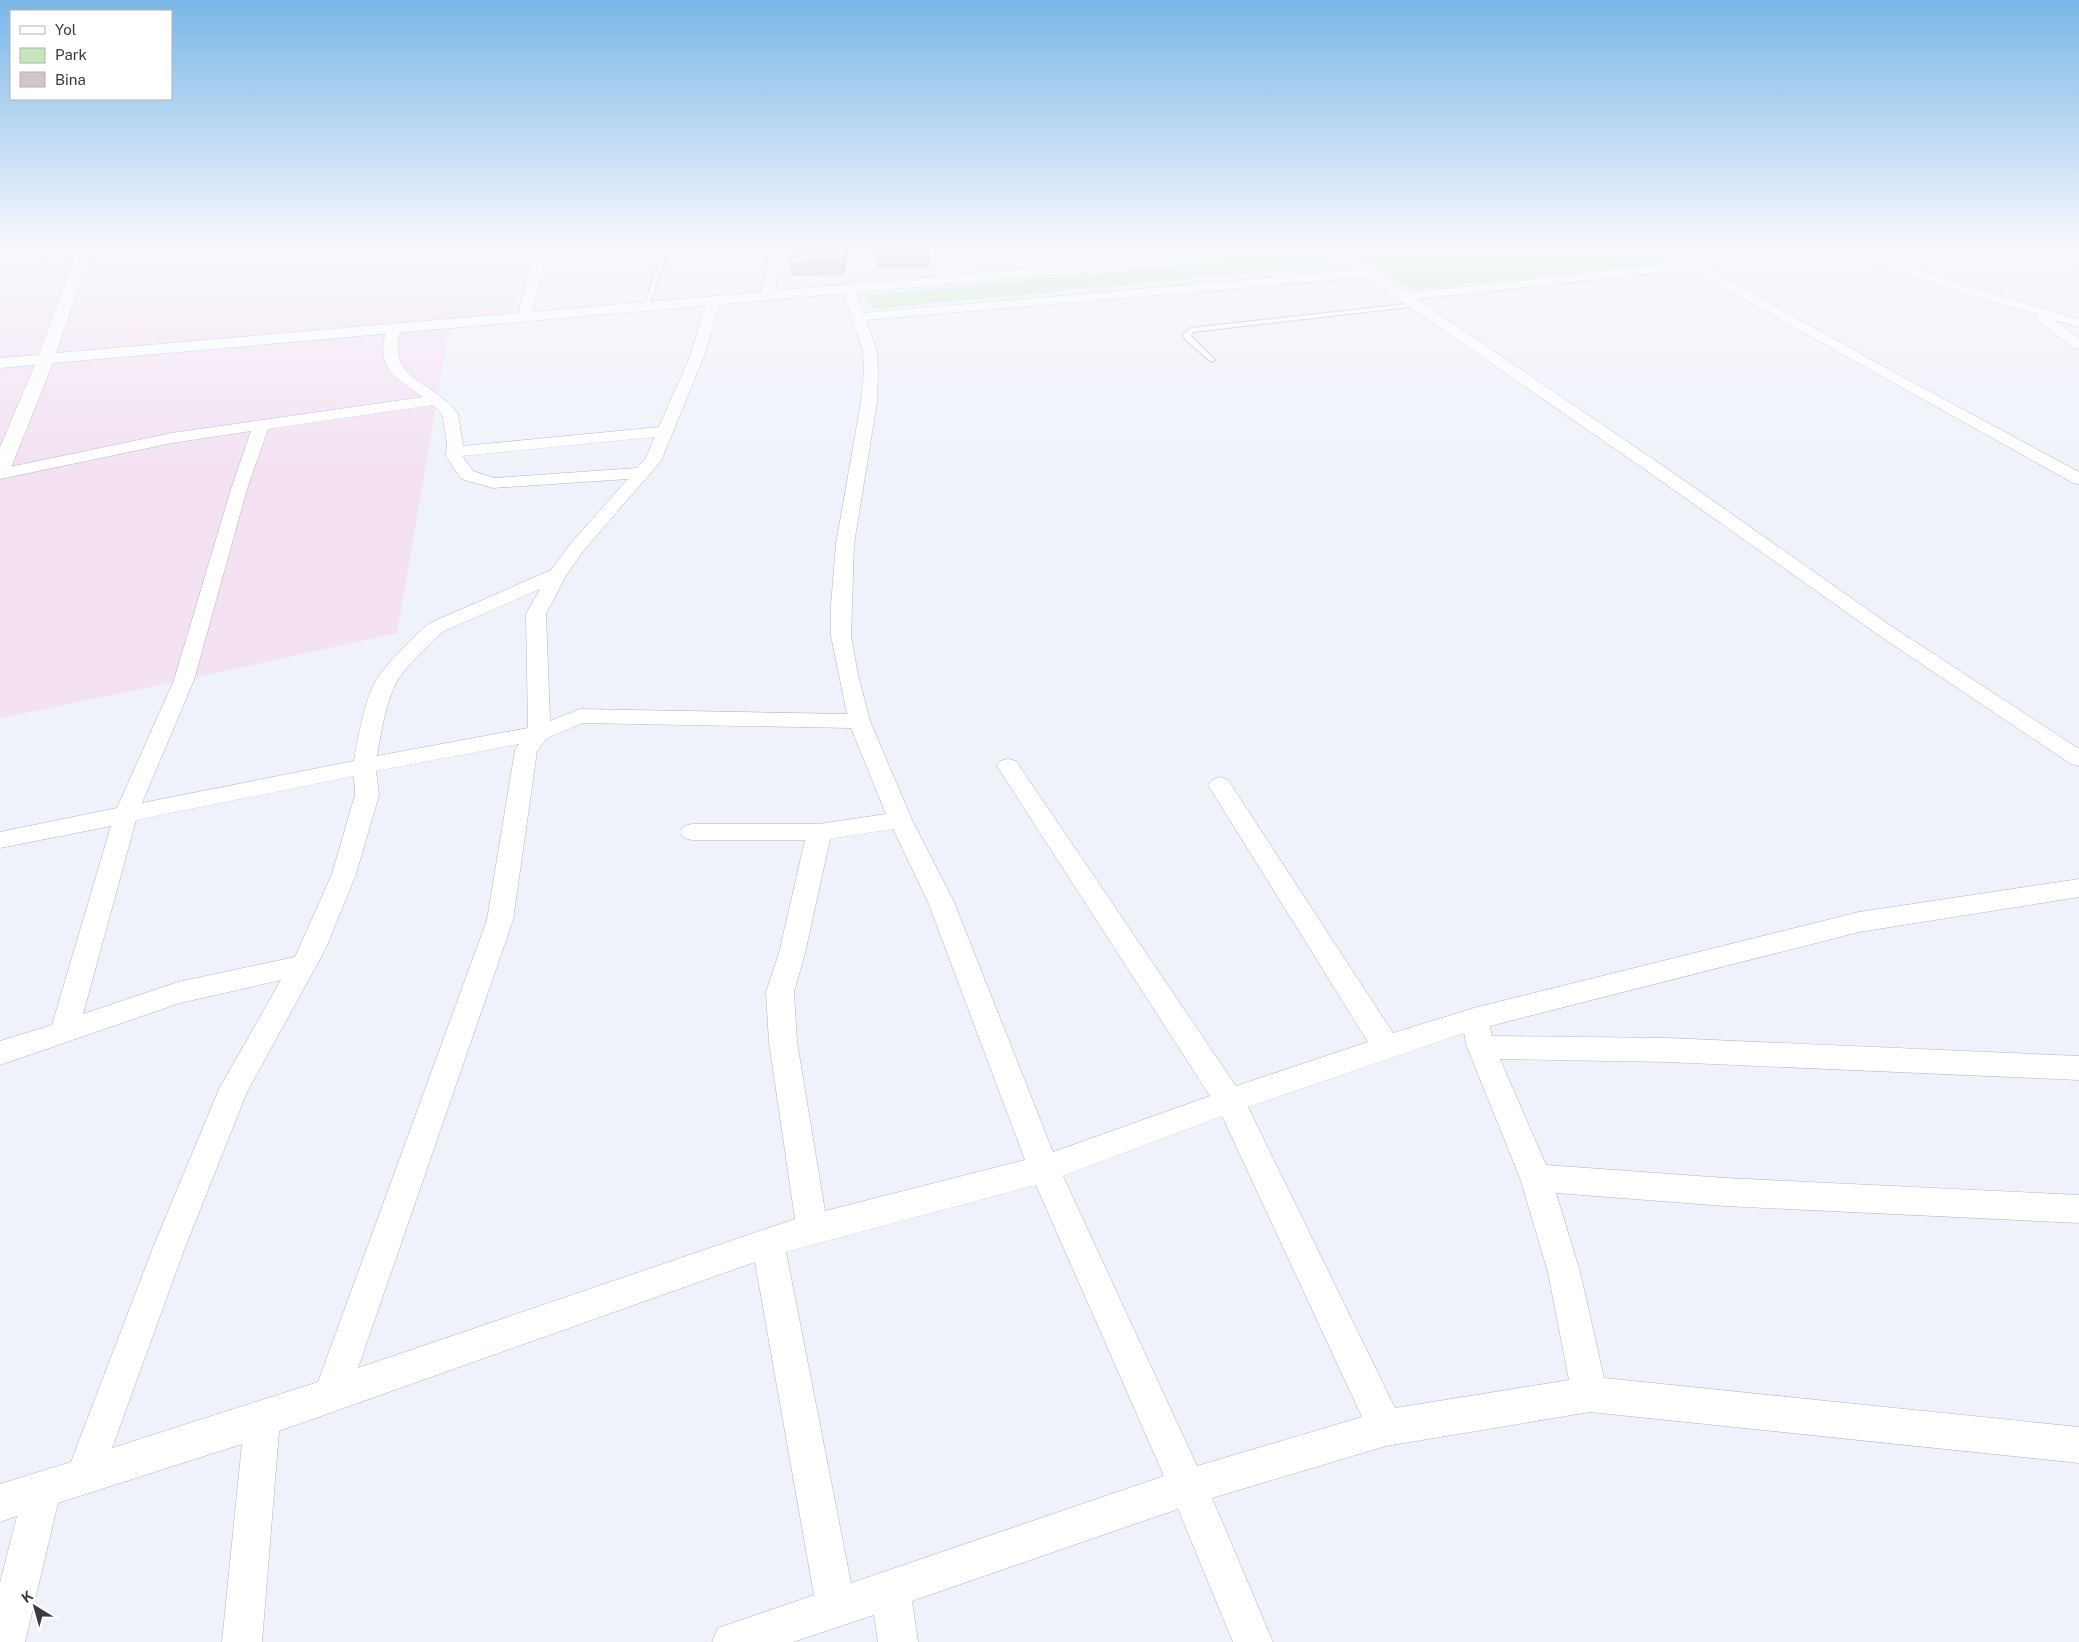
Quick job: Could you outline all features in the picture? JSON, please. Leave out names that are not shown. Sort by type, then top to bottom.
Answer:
[{"type":"street","points":[[0,470],[46,360],[59,322]]},
{"type":"street","points":[[0,363],[481,322]]},
{"type":"street","points":[[332,1393],[500,920],[526,750],[539,733],[536,614],[558,574],[578,546],[653,461],[697,356],[707,322]]},
{"type":"street","points":[[860,322],[870,351],[869,402],[845,544],[841,605],[841,636],[859,721],[900,820],[942,902],[1044,1170],[1188,1487],[1253,1642]]},
{"type":"street","points":[[1439,322],[1666,476],[1884,630],[2079,759]]},
{"type":"street","points":[[1795,322],[2079,479]]},
{"type":"street","points":[[2048,322],[2079,345]]},
{"type":"street","points":[[394,329],[389,348],[393,366],[397,372],[437,400],[450,414],[454,456],[467,475],[493,482],[515,483],[643,473]]},
{"type":"street","points":[[0,474],[136,445],[437,400]]},
{"type":"street","points":[[64,1032],[126,814],[184,680],[239,489],[261,425]]},
{"type":"street","points":[[455,452],[665,431]]},
{"type":"street","points":[[84,1476],[168,1250],[234,1089],[313,948],[344,874],[367,795],[364,766],[370,731],[385,683],[430,632],[558,574]]},
{"type":"street","points":[[0,840],[364,766],[539,733],[580,716],[859,721]]},
{"type":"street","points":[[1008,766],[1230,1101],[1386,1428]]},
{"type":"street","points":[[1220,785],[1250,836],[1387,1047]]},
{"type":"street","points":[[692,832],[819,832],[900,820]]},
{"type":"street","points":[[812,1228],[783,1042],[780,992],[792,953],[819,832]]},
{"type":"street","points":[[0,1503],[262,1419],[768,1242],[812,1228],[1044,1170],[1230,1101],[1387,1047],[1477,1033],[1859,922],[2079,888]]},
{"type":"street","points":[[0,1053],[178,993],[303,965]]},
{"type":"street","points":[[1477,1033],[1667,1050],[2079,1068]]},
{"type":"street","points":[[1477,1033],[1536,1178],[1564,1272],[1590,1394]]},
{"type":"street","points":[[1536,1178],[1725,1192],[2079,1209]]},
{"type":"street","points":[[768,1242],[836,1608]]},
{"type":"street","points":[[732,1642],[1188,1487],[1386,1428],[1590,1394],[2079,1445]]},
{"type":"street","points":[[242,1642],[262,1419]]},
{"type":"street","points":[[5,1642],[43,1489]]},
{"type":"street","points":[[891,1589],[898,1642]]},
{"type":"lane","points":[[1211,360],[1188,337],[1187,334],[1190,330],[1253,322]]},
{"type":"shaded area","points":[[0,322],[473,322],[449,330],[397,633],[0,718]]}]
